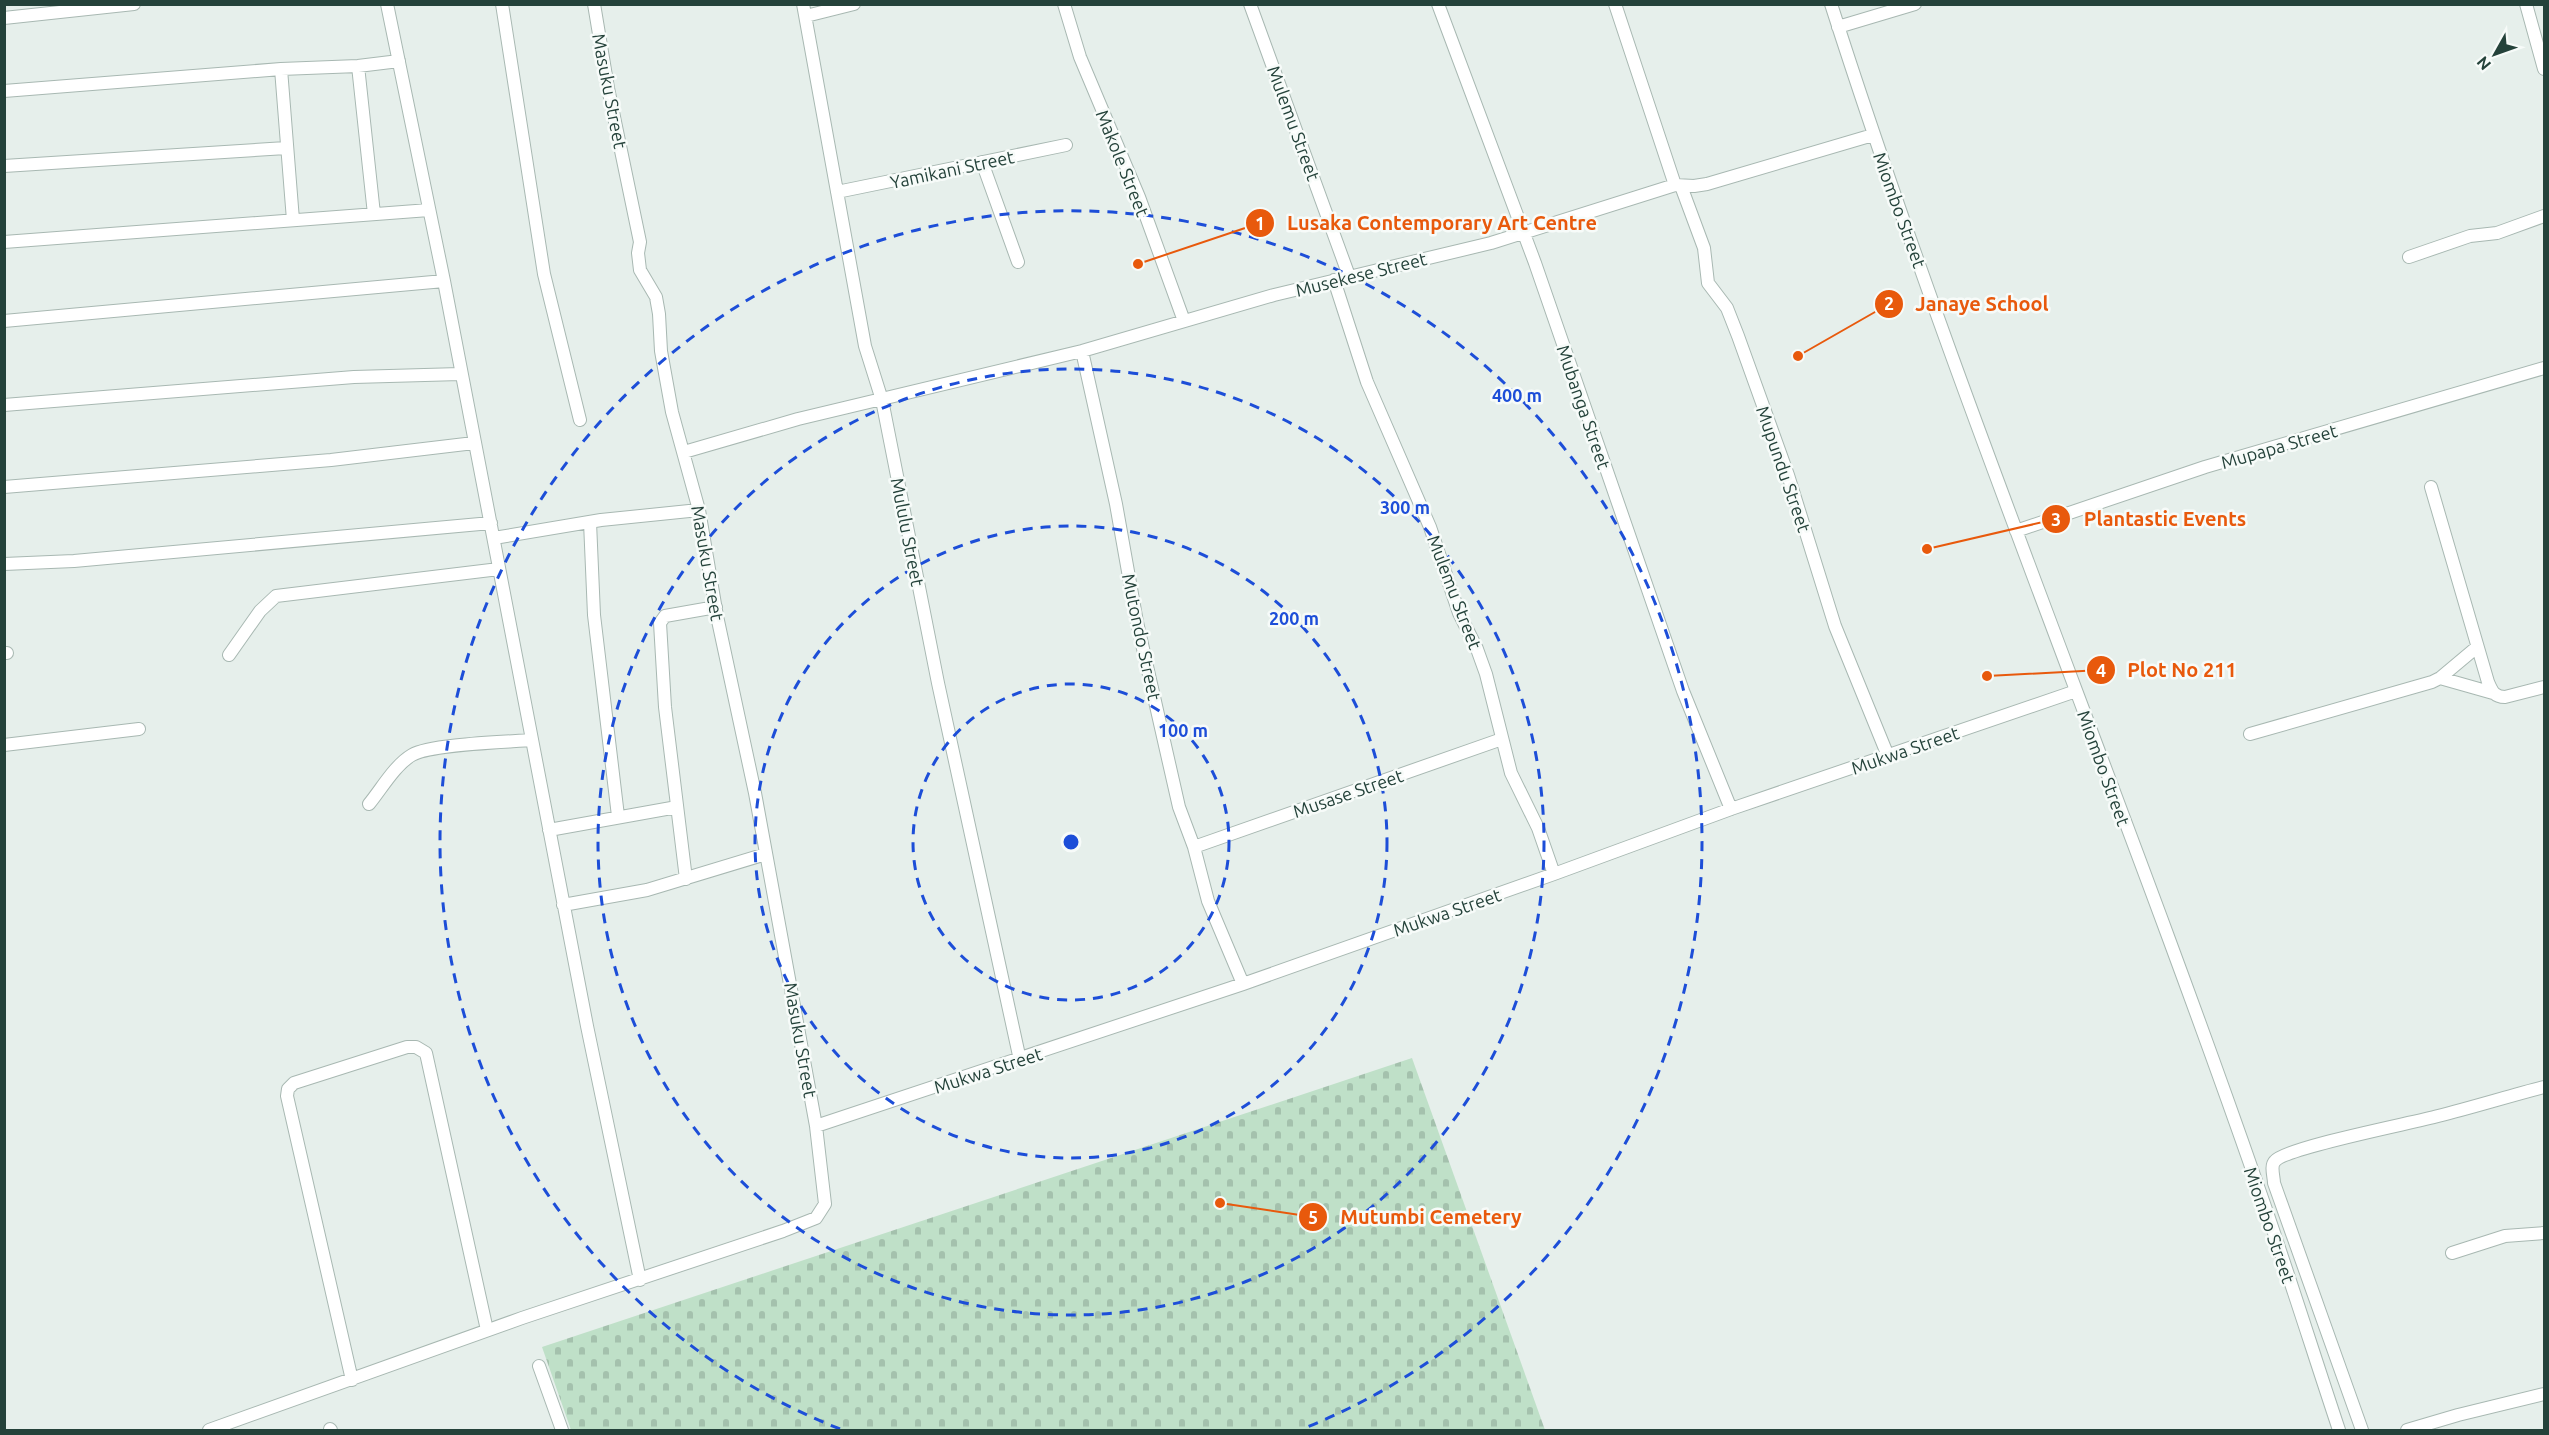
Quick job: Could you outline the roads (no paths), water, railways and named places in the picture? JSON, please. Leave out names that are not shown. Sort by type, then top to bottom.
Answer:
[{"type":"street","points":[[4,18],[134,4]]},
{"type":"street","points":[[387,4],[444,281],[563,905],[640,1280]]},
{"type":"street","points":[[502,4],[544,274],[580,420]]},
{"type":"street","name":"Masuku Street","points":[[209,1431],[487,1330],[640,1280],[816,1218],[825,1204],[816,1126],[766,854],[716,607],[699,510],[668,392],[661,351],[656,297],[640,270],[638,253],[640,242],[608,88],[594,4]]},
{"type":"street","points":[[805,10],[854,4]]},
{"type":"street","name":"Makole Street","points":[[1064,4],[1080,57],[1138,197],[1184,321]]},
{"type":"street","name":"Mulemu Street","points":[[1250,4],[1349,276]]},
{"type":"street","name":"Mubanga Street","points":[[1438,4],[1524,232],[1683,691],[1731,808]]},
{"type":"street","name":"Mupundu Street","points":[[1615,4],[1678,185],[1704,248],[1708,283],[1727,308],[1738,336],[1788,475],[1835,626],[1888,756]]},
{"type":"street","name":"Miombo Street","points":[[1831,4],[1873,135],[2016,531],[2255,1178],[2339,1431]]},
{"type":"street","points":[[1838,27],[1915,4]]},
{"type":"street","points":[[2526,4],[2544,69]]},
{"type":"street","name":"Mululu Street","points":[[805,10],[865,346],[882,400],[938,683],[1020,1059]]},
{"type":"street","points":[[4,91],[282,69],[358,66],[399,61]]},
{"type":"street","points":[[358,66],[374,214]]},
{"type":"street","points":[[282,69],[293,220]]},
{"type":"street","name":"Musekese Street","points":[[684,452],[798,419],[1082,351],[1349,276],[1491,243],[1678,185],[1707,184],[1873,135]]},
{"type":"street","name":"Yamikani Street","points":[[837,192],[1066,145]]},
{"type":"street","points":[[4,166],[286,148]]},
{"type":"street","points":[[982,162],[1018,262]]},
{"type":"street","points":[[4,242],[429,210]]},
{"type":"street","points":[[2409,257],[2470,236],[2498,232],[2544,216]]},
{"type":"street","name":"Mulemu Street","points":[[1334,280],[1367,382],[1430,527],[1459,613],[1483,665],[1511,773],[1530,809],[1554,874]]},
{"type":"street","points":[[4,321],[444,281]]},
{"type":"street","name":"Mutondo Street","points":[[1082,351],[1116,504],[1142,644],[1179,807],[1194,847],[1208,901],[1243,984]]},
{"type":"street","name":"Mupapa Street","points":[[2016,531],[2205,467],[2544,368]]},
{"type":"street","points":[[4,405],[354,377],[460,374]]},
{"type":"street","points":[[4,487],[331,460],[474,443]]},
{"type":"street","points":[[2431,488],[2477,647],[2493,693]]},
{"type":"street","points":[[494,538],[590,522],[699,510]]},
{"type":"street","points":[[590,522],[594,615],[618,816]]},
{"type":"street","points":[[4,564],[154,554],[490,523]]},
{"type":"street","points":[[229,655],[260,611],[276,596],[499,569]]},
{"type":"street","points":[[686,879],[665,707],[660,623],[665,616],[716,607]]},
{"type":"street","points":[[2250,734],[2403,692],[2440,678],[2477,647]]},
{"type":"street","points":[[2440,678],[2493,693],[2498,697],[2544,687]]},
{"type":"street","name":"Mukwa Street","points":[[816,1126],[1243,984],[1554,874],[1731,808],[2076,691]]},
{"type":"street","points":[[4,745],[139,729]]},
{"type":"street","name":"Musase Street","points":[[1194,847],[1502,739]]},
{"type":"street","points":[[369,804],[404,761],[413,754],[440,748],[532,740]]},
{"type":"street","points":[[549,830],[676,807]]},
{"type":"street","points":[[563,905],[647,890],[766,854]]},
{"type":"street","points":[[352,1380],[287,1096],[288,1089],[294,1083],[407,1047],[416,1047],[426,1053],[487,1330]]},
{"type":"street","points":[[2362,1431],[2274,1183],[2274,1161],[2283,1155],[2330,1142],[2437,1117],[2544,1087]]},
{"type":"street","points":[[2452,1253],[2505,1236],[2544,1233]]},
{"type":"street","points":[[539,1366],[562,1431]]},
{"type":"street","points":[[2407,1431],[2458,1415],[2544,1394]]},
{"type":"place","name":"Lusaka Contemporary Art Centre","points":[[1138,264]]},
{"type":"place","name":"Janaye School","points":[[1798,356]]},
{"type":"place","name":"Plantastic Events","points":[[1927,549]]},
{"type":"place","name":"Plot No 211","points":[[1987,676]]},
{"type":"place","name":"Mutumbi Cemetery","points":[[1220,1203]]}]
